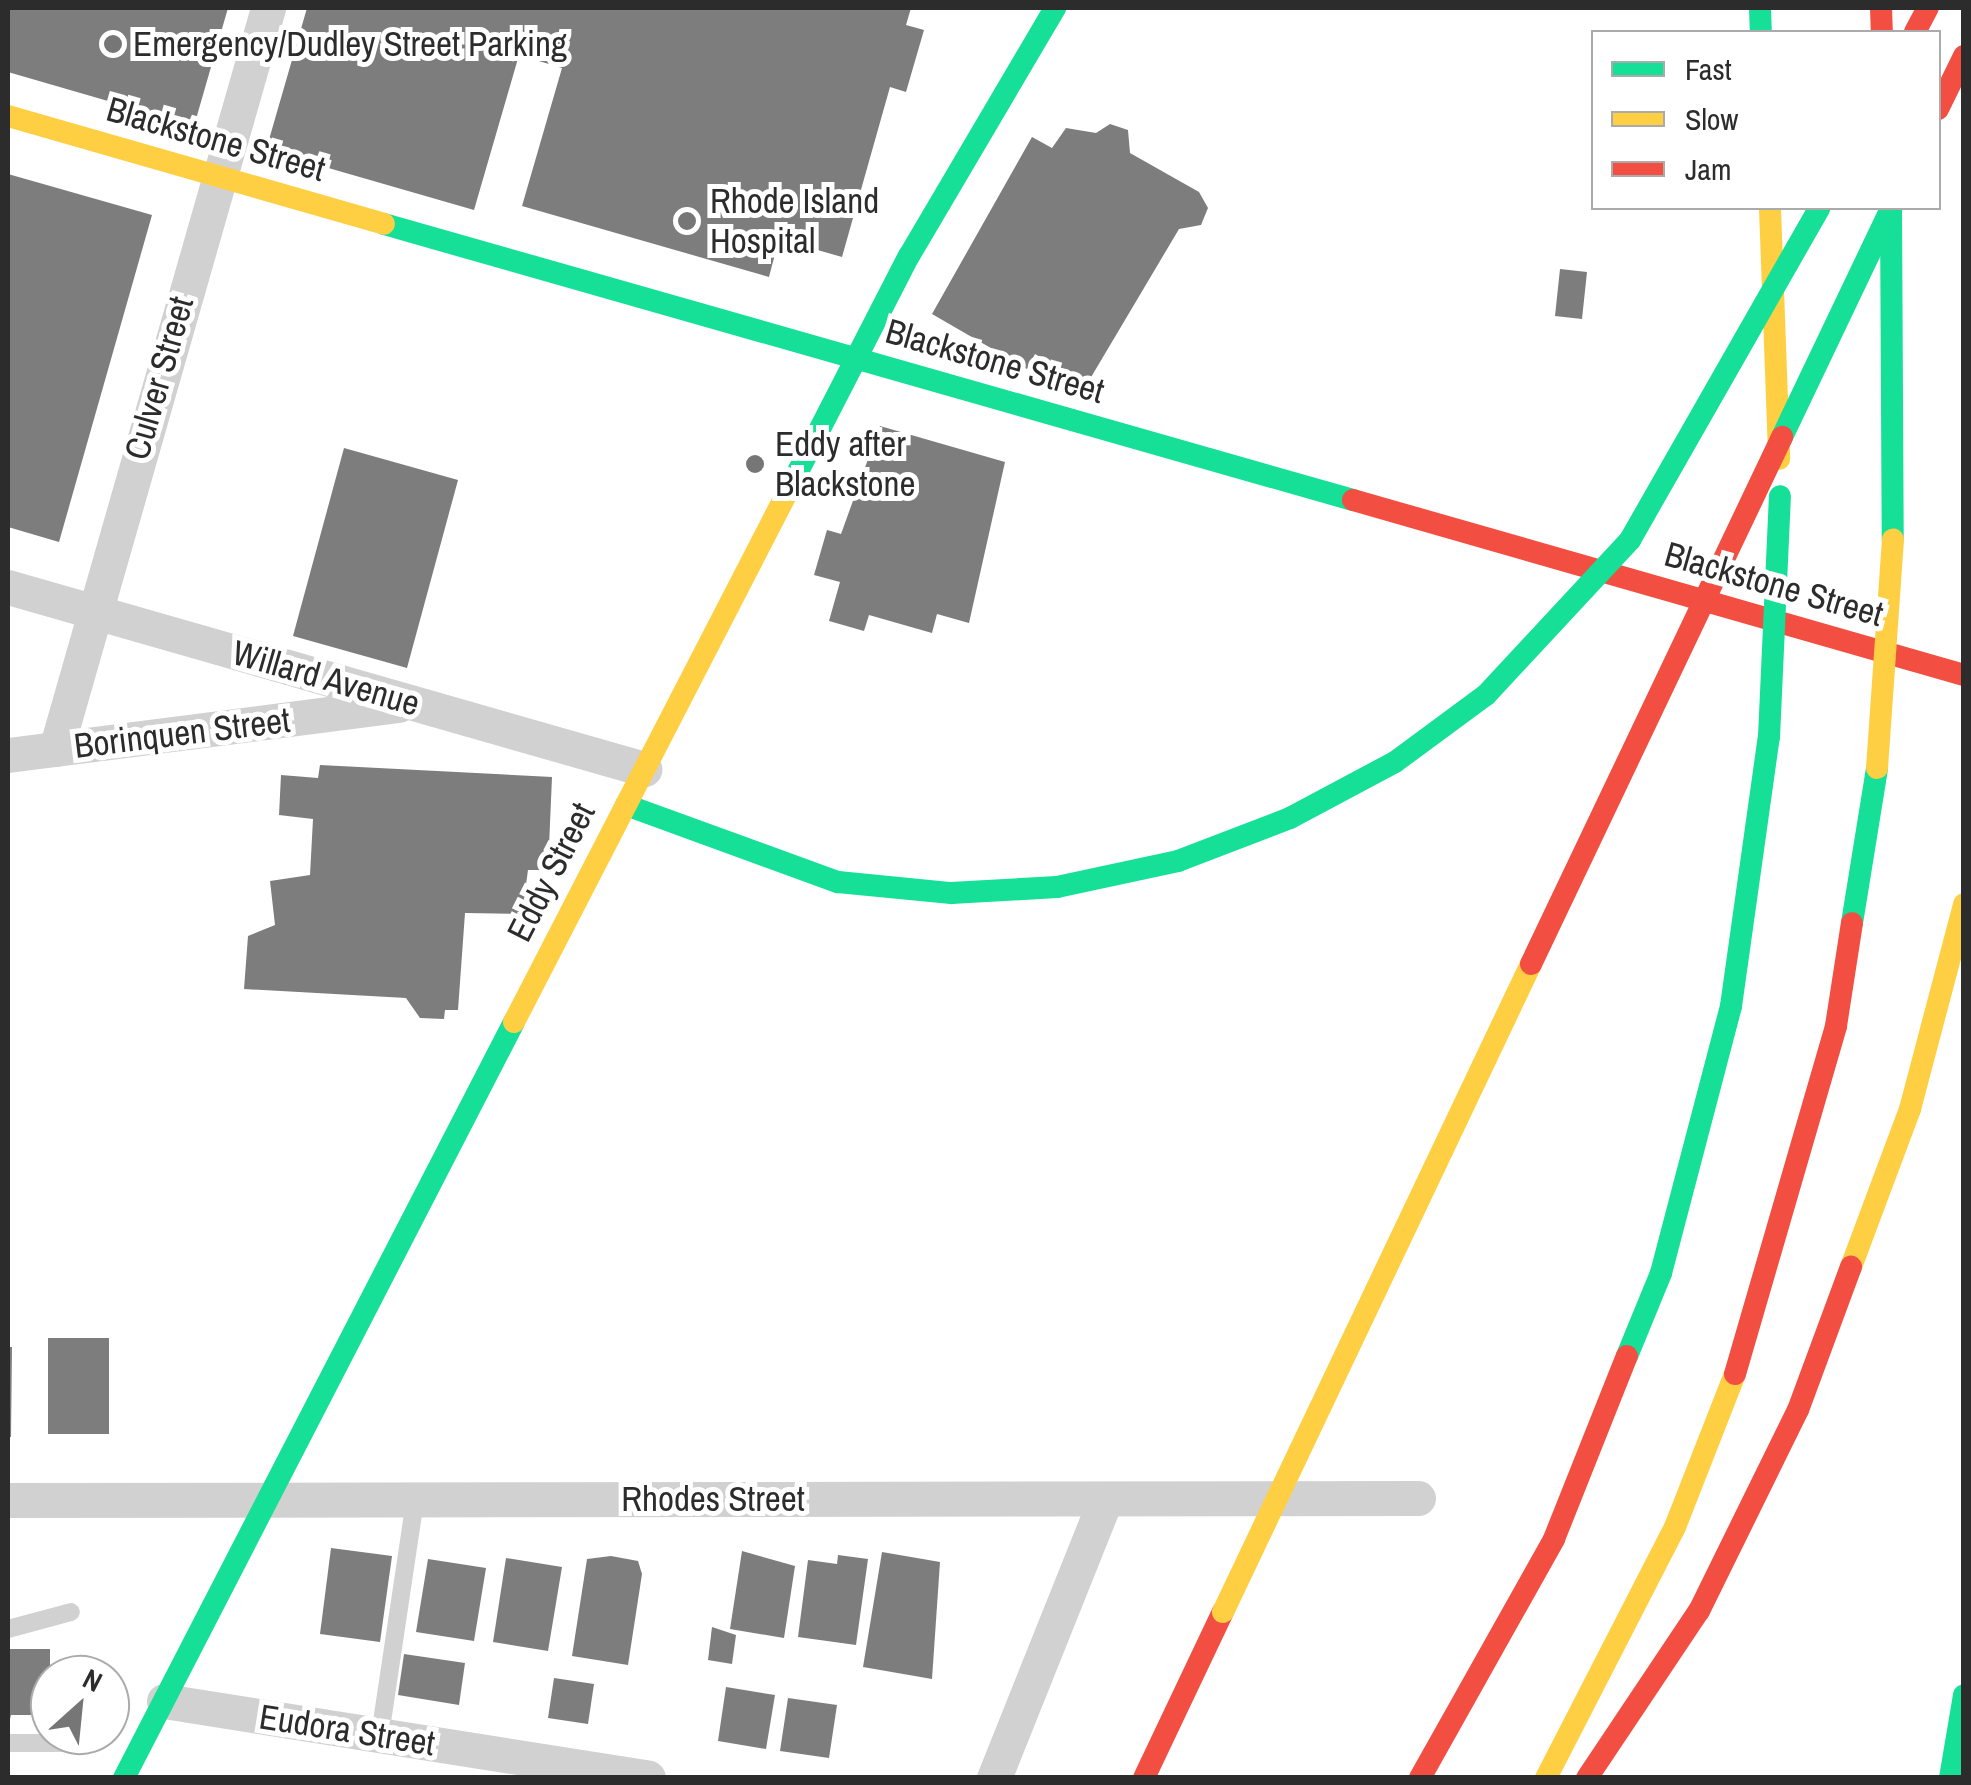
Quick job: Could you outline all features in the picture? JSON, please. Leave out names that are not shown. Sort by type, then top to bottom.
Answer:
[{"type":"main road","name":"Eddy Street","points":[[124,1778],[856,357],[1055,8]]},
{"type":"main road","points":[[1916,30],[1928,8]]},
{"type":"main road","points":[[1941,102],[1964,56]]},
{"type":"main road","name":"Blackstone Street","points":[[8,116],[1964,676]]},
{"type":"main road","points":[[1420,1778],[1554,1539],[1660,1273],[1731,1006],[1769,737],[1780,496],[1770,210]]},
{"type":"main road","points":[[626,804],[838,882],[951,893],[1057,887],[1178,861],[1290,818],[1395,762],[1486,695],[1630,540],[1819,210]]},
{"type":"main road","points":[[1144,1778],[1890,210]]},
{"type":"main road","points":[[1546,1778],[1674,1527],[1758,1315],[1836,1026],[1877,768],[1892,540],[1891,210]]},
{"type":"main road","points":[[1587,1778],[1699,1611],[1798,1410],[1895,1155],[1964,904]]},
{"type":"main road","points":[[1950,1778],[1964,1695]]},
{"type":"street","name":"Culver Street","points":[[56,749],[268,8]]},
{"type":"street","name":"Willard Avenue","points":[[8,587],[644,768]]},
{"type":"street","name":"Borinquen Street","points":[[8,755],[415,704]]},
{"type":"street","name":"Rhodes Street","points":[[8,1500],[270,1496],[415,1502],[1418,1498]]},
{"type":"street","points":[[994,1778],[1105,1501]]},
{"type":"street","name":"Eudora Street","points":[[164,1701],[648,1778]]},
{"type":"lane","points":[[380,1735],[415,1502]]},
{"type":"lane","points":[[8,1629],[71,1612]]},
{"type":"building","name":"Emergency/Dudley Street Parking","points":[[8,8],[228,8],[194,126],[8,72]]},
{"type":"building","points":[[307,8],[911,8],[906,25],[924,30],[906,92],[890,87],[842,257],[779,239],[769,277],[522,206],[562,68],[519,55],[474,210],[266,150]]},
{"type":"building","points":[[1110,124],[1128,130],[1130,153],[1199,192],[1208,208],[1201,225],[1179,229],[1087,384],[1035,354],[1027,369],[932,314],[1032,137],[1052,148],[1066,128],[1096,133]]},
{"type":"building","points":[[8,174],[152,215],[59,542],[8,527]]},
{"type":"building","points":[[1560,269],[1587,272],[1582,319],[1555,316]]},
{"type":"building","points":[[880,426],[1005,462],[969,623],[937,614],[932,633],[869,615],[864,631],[829,621],[840,582],[814,575],[827,530],[841,534]]},
{"type":"building","points":[[344,448],[458,480],[407,668],[293,636]]},
{"type":"building","points":[[320,765],[552,777],[548,870],[528,870],[522,914],[465,913],[458,1010],[445,1010],[444,1019],[420,1018],[406,998],[244,989],[248,936],[275,925],[270,881],[310,875],[313,819],[279,815],[281,775],[318,778]]},
{"type":"building","points":[[48,1338],[109,1338],[109,1434],[48,1434]]},
{"type":"building","points":[[8,1347],[12,1347],[11,1437],[8,1437]]},
{"type":"building","points":[[331,1548],[392,1556],[380,1642],[320,1634]]},
{"type":"building","points":[[742,1551],[795,1566],[784,1638],[730,1629]]},
{"type":"building","points":[[882,1552],[940,1562],[932,1679],[863,1667]]},
{"type":"building","points":[[838,1555],[868,1559],[856,1645],[798,1637],[808,1560],[837,1564]]},
{"type":"building","points":[[611,1556],[638,1561],[642,1574],[628,1665],[572,1656],[587,1559]]},
{"type":"building","points":[[506,1558],[562,1567],[548,1651],[493,1642]]},
{"type":"building","points":[[428,1559],[486,1568],[474,1641],[416,1632]]},
{"type":"building","points":[[712,1627],[736,1635],[732,1664],[708,1660]]},
{"type":"building","points":[[8,1649],[50,1649],[50,1655],[30,1655],[30,1715],[11,1715],[8,1727]]},
{"type":"building","points":[[404,1654],[465,1663],[459,1705],[398,1695]]},
{"type":"building","points":[[554,1678],[594,1684],[588,1724],[548,1718]]},
{"type":"building","points":[[726,1687],[775,1695],[766,1749],[718,1741]]},
{"type":"building","points":[[788,1698],[837,1705],[829,1758],[780,1751]]},
{"type":"traffic: fast","points":[[789,489],[909,256],[1055,8]]},
{"type":"traffic: fast","points":[[1760,8],[1761,30]]},
{"type":"traffic: fast","points":[[1057,887],[1178,861],[1290,818],[1395,762],[1486,695],[1630,540],[1818,210]]},
{"type":"traffic: fast","points":[[1782,437],[1890,210]]},
{"type":"traffic: fast","points":[[1891,210],[1893,540]]},
{"type":"traffic: fast","points":[[384,224],[1353,500]]},
{"type":"traffic: fast","points":[[1769,737],[1780,496]]},
{"type":"traffic: fast","points":[[1627,1356],[1661,1273],[1731,1006],[1769,737]]},
{"type":"traffic: fast","points":[[1852,923],[1877,768]]},
{"type":"traffic: fast","points":[[626,805],[838,882],[951,893],[1057,887]]},
{"type":"traffic: fast","points":[[124,1778],[514,1022]]},
{"type":"traffic: fast","points":[[1950,1778],[1964,1695]]},
{"type":"traffic: slow","points":[[8,116],[384,224]]},
{"type":"traffic: slow","points":[[1770,210],[1779,459]]},
{"type":"traffic: slow","points":[[514,1022],[789,489]]},
{"type":"traffic: slow","points":[[1877,768],[1893,540]]},
{"type":"traffic: slow","points":[[1851,1267],[1910,1109],[1964,904]]},
{"type":"traffic: slow","points":[[1223,1612],[1531,964]]},
{"type":"traffic: slow","points":[[1546,1778],[1675,1527],[1735,1374]]},
{"type":"traffic: jam","points":[[1881,8],[1882,30]]},
{"type":"traffic: jam","points":[[1916,30],[1928,8]]},
{"type":"traffic: jam","points":[[1941,103],[1964,56]]},
{"type":"traffic: jam","points":[[1531,964],[1782,437]]},
{"type":"traffic: jam","points":[[1353,500],[1964,675]]},
{"type":"traffic: jam","points":[[1735,1374],[1836,1026],[1852,923]]},
{"type":"traffic: jam","points":[[1587,1778],[1699,1611],[1798,1410],[1851,1267]]},
{"type":"traffic: jam","points":[[1420,1778],[1554,1539],[1627,1356]]},
{"type":"traffic: jam","points":[[1144,1778],[1223,1612]]},
{"type":"place","name":"Emergency/Dudley Street Parking","points":[[113,44]]},
{"type":"place","name":"Rhode Island Hospital","points":[[687,221]]},
{"type":"place","name":"Eddy after Blackstone","points":[[755,464]]}]
